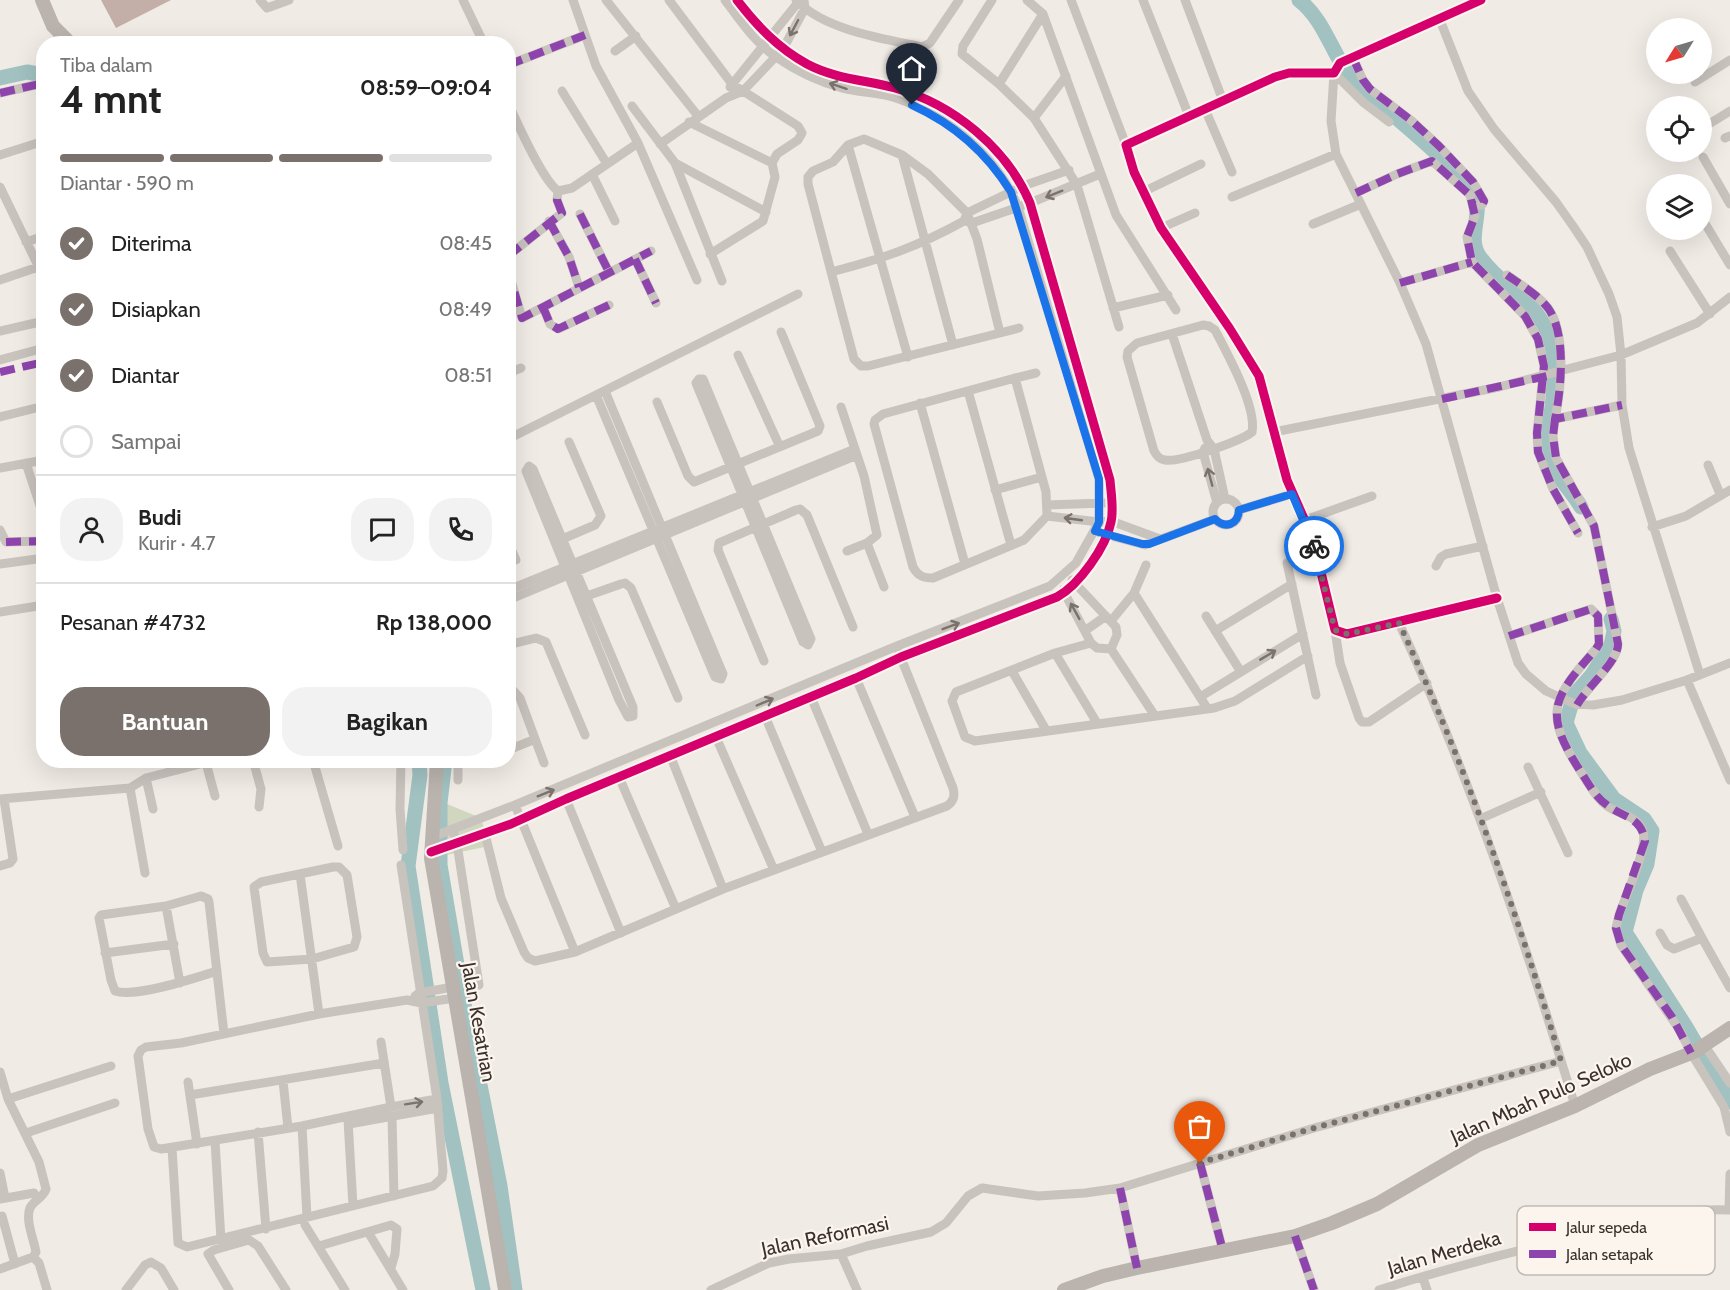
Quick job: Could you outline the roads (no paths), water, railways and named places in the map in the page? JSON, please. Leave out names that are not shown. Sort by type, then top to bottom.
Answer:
[{"type":"street","points":[[42,0],[53,26],[63,36]]},
{"type":"street","points":[[260,0],[267,8],[289,0]]},
{"type":"street","points":[[464,0],[480,36]]},
{"type":"street","points":[[573,0],[603,80],[638,143],[697,280]]},
{"type":"street","points":[[606,0],[698,116]]},
{"type":"street","points":[[669,0],[732,84],[801,128],[802,136],[783,148],[772,162],[775,177],[765,212],[766,216],[759,226],[710,254]]},
{"type":"street","points":[[479,985],[452,846],[441,834],[639,755],[897,646],[990,611],[1057,582],[1087,549],[1097,527],[1099,479],[1018,207],[1011,192],[984,154],[960,133],[933,115],[895,97],[842,88],[805,74],[761,46],[724,0]]},
{"type":"street","points":[[434,851],[512,824],[566,799],[856,678],[888,662],[1065,593],[1076,583],[1097,553],[1111,521],[1110,480],[1023,186],[989,143],[938,104],[910,94],[844,78],[809,65],[783,49],[769,37],[737,0]]},
{"type":"street","points":[[800,2],[847,29],[922,47],[930,43],[959,0]]},
{"type":"street","points":[[992,0],[961,51],[965,58],[999,84],[1034,118],[1069,170],[1077,185],[1119,327]]},
{"type":"street","points":[[1027,0],[1043,14],[1100,174],[1122,228],[1176,310]]},
{"type":"street","points":[[1071,0],[1143,192],[1161,228],[1254,366],[1264,392],[1292,494],[1305,520],[1318,560],[1335,630],[1340,663],[1359,718],[1362,722],[1369,722],[1427,683]]},
{"type":"street","points":[[1143,0],[1189,116]]},
{"type":"street","points":[[1185,0],[1223,101]]},
{"type":"street","points":[[1481,0],[1340,63],[1334,73],[1331,121],[1336,154],[1400,283],[1426,345],[1497,598],[1518,663],[1526,674],[1546,691],[1576,704],[1605,704],[1687,680],[1730,663]]},
{"type":"street","points":[[726,98],[732,84],[761,46],[800,2]]},
{"type":"street","points":[[660,144],[726,98],[743,92],[783,49],[800,2]]},
{"type":"street","points":[[999,84],[1043,14]]},
{"type":"street","points":[[1440,20],[1458,68],[1478,105],[1494,129],[1556,202],[1587,248],[1609,294],[1617,317],[1621,355],[1622,405],[1629,448],[1700,675]]},
{"type":"street","points":[[516,62],[585,35]]},
{"type":"street","points":[[615,51],[636,36]]},
{"type":"street","points":[[1352,58],[1370,89],[1412,121],[1473,182],[1482,195],[1483,202],[1476,205]]},
{"type":"street","points":[[1712,71],[1730,60]]},
{"type":"street","points":[[1126,145],[1257,83],[1289,73],[1334,73],[1364,103],[1389,122]]},
{"type":"street","points":[[1034,118],[1066,76]]},
{"type":"street","points":[[0,93],[36,85]]},
{"type":"street","points":[[562,90],[607,164]]},
{"type":"street","points":[[632,106],[675,163],[722,281]]},
{"type":"street","points":[[1205,109],[1232,172]]},
{"type":"street","points":[[1712,122],[1730,111]]},
{"type":"street","points":[[516,120],[550,184],[558,191],[567,190],[638,143]]},
{"type":"street","points":[[689,122],[772,162]]},
{"type":"street","points":[[1000,333],[968,219],[928,174],[902,155],[864,139],[848,145],[833,162],[813,171],[808,177],[808,184],[857,364],[868,366],[908,357],[953,345],[1000,333],[1019,328]]},
{"type":"street","points":[[0,155],[36,144]]},
{"type":"street","points":[[848,145],[908,357]]},
{"type":"street","points":[[1232,197],[1336,154]]},
{"type":"street","points":[[902,155],[953,345]]},
{"type":"street","points":[[1356,194],[1397,174],[1432,161],[1466,189],[1476,205],[1475,216],[1467,237],[1472,262],[1532,326],[1552,375],[1537,433],[1538,452],[1553,489],[1578,532]]},
{"type":"street","points":[[1706,162],[1730,204]]},
{"type":"street","points":[[675,163],[765,212]]},
{"type":"street","points":[[1143,192],[1201,164]]},
{"type":"street","points":[[831,272],[880,260],[927,242],[1011,192],[1069,170]]},
{"type":"street","points":[[592,174],[615,221]]},
{"type":"street","points":[[968,219],[1030,204],[1100,174]]},
{"type":"street","points":[[516,250],[562,211],[557,200],[558,191]]},
{"type":"street","points":[[1,194],[36,263]]},
{"type":"street","points":[[1312,224],[1361,204]]},
{"type":"street","points":[[1161,228],[1195,213]]},
{"type":"street","points":[[579,214],[609,272]]},
{"type":"street","points":[[549,221],[569,257],[579,287]]},
{"type":"street","points":[[1712,235],[1730,265]]},
{"type":"street","points":[[26,242],[36,238]]},
{"type":"street","points":[[516,304],[521,318],[527,317],[579,287],[651,251]]},
{"type":"street","points":[[1670,251],[1710,314]]},
{"type":"street","points":[[635,259],[656,303]]},
{"type":"street","points":[[1400,283],[1472,262]]},
{"type":"street","points":[[0,280],[36,268]]},
{"type":"street","points":[[1507,275],[1548,308],[1556,329],[1552,375],[1555,420],[1553,436],[1556,458],[1594,526],[1618,644],[1613,658],[1576,704]]},
{"type":"street","points":[[516,435],[798,294]]},
{"type":"street","points":[[1113,308],[1168,295]]},
{"type":"street","points":[[1274,432],[1552,375],[1621,355],[1684,330],[1710,314],[1730,297]]},
{"type":"street","points":[[543,307],[550,324],[558,329],[609,305]]},
{"type":"street","points":[[0,331],[36,323]]},
{"type":"street","points":[[1209,326],[1215,330],[1240,381],[1252,420],[1252,432],[1214,449],[1167,461],[1157,456],[1127,357],[1131,346],[1172,334],[1209,326]]},
{"type":"street","points":[[657,402],[690,480],[698,482],[820,429],[781,332]]},
{"type":"street","points":[[1172,334],[1207,440],[1214,449],[1221,501],[1213,513],[1220,524],[1234,523],[1239,518],[1239,510],[1232,500],[1221,501]]},
{"type":"street","points":[[1059,343],[1070,340]]},
{"type":"street","points":[[0,360],[36,350]]},
{"type":"street","points":[[738,355],[780,447]]},
{"type":"street","points":[[516,370],[521,368]]},
{"type":"street","points":[[1015,378],[1042,477],[1047,516],[1024,540],[933,578],[924,578],[913,567],[874,424],[875,420],[883,414],[1036,372]]},
{"type":"street","points":[[968,391],[1011,545]]},
{"type":"street","points":[[601,393],[693,613],[715,677],[721,679],[723,674],[693,613]]},
{"type":"street","points":[[920,403],[965,564]]},
{"type":"street","points":[[1555,420],[1622,405]]},
{"type":"street","points":[[710,407],[787,594],[803,642],[808,645],[811,639],[787,594]]},
{"type":"street","points":[[841,407],[877,530],[875,539],[847,551]]},
{"type":"street","points":[[0,417],[36,408]]},
{"type":"street","points":[[1207,440],[1203,452],[1221,501]]},
{"type":"street","points":[[559,541],[595,525],[601,516],[569,442]]},
{"type":"street","points":[[516,587],[570,569],[856,452]]},
{"type":"street","points":[[0,468],[36,462]]},
{"type":"street","points":[[26,464],[36,494]]},
{"type":"street","points":[[1708,465],[1720,495]]},
{"type":"street","points":[[559,541],[526,471],[529,466],[533,469],[559,541],[611,668]]},
{"type":"street","points":[[995,490],[1042,477]]},
{"type":"street","points":[[1652,527],[1686,516],[1730,490]]},
{"type":"street","points":[[1239,510],[1292,494]]},
{"type":"street","points":[[1305,520],[1372,496]]},
{"type":"street","points":[[1047,505],[1112,502]]},
{"type":"street","points":[[764,661],[718,550],[719,543],[796,510],[800,509],[807,515],[853,627]]},
{"type":"street","points":[[1047,516],[1097,527],[1111,521],[1160,539]]},
{"type":"street","points":[[1097,527],[1105,536],[1145,544],[1215,519]]},
{"type":"street","points":[[0,530],[6,542],[36,541]]},
{"type":"street","points":[[867,543],[884,587]]},
{"type":"street","points":[[1436,566],[1441,557],[1446,554],[1483,546]]},
{"type":"street","points":[[0,564],[36,559]]},
{"type":"street","points":[[1287,563],[1316,695]]},
{"type":"street","points":[[1086,630],[1109,619],[1134,593],[1146,565]]},
{"type":"street","points":[[516,596],[570,569]]},
{"type":"street","points":[[1065,575],[1076,583],[1109,619],[1117,635],[1111,649]]},
{"type":"street","points":[[1057,582],[1086,630],[1091,643],[1097,648],[1111,649]]},
{"type":"street","points":[[582,598],[625,583],[631,588],[678,698]]},
{"type":"street","points":[[1215,631],[1292,584]]},
{"type":"street","points":[[1134,593],[1207,708]]},
{"type":"street","points":[[1335,630],[1347,634],[1497,598]]},
{"type":"street","points":[[0,612],[36,606]]},
{"type":"street","points":[[1509,636],[1591,609],[1596,612],[1599,621],[1598,646],[1564,687],[1557,721],[1558,730],[1572,758],[1605,804],[1632,818],[1641,826],[1644,833],[1645,840],[1617,922],[1617,936],[1628,957],[1672,1017],[1730,1083]]},
{"type":"street","points":[[990,611],[995,622]]},
{"type":"street","points":[[1206,616],[1241,672]]},
{"type":"street","points":[[1399,623],[1427,683],[1480,819],[1519,927],[1575,1106]]},
{"type":"street","points":[[933,633],[937,643]]},
{"type":"street","points":[[1200,697],[1303,634]]},
{"type":"street","points":[[516,643],[536,638],[546,642],[585,735]]},
{"type":"street","points":[[1091,643],[1055,653],[960,690],[953,696],[952,701],[965,737],[975,741],[1207,708],[1235,701],[1308,656]]},
{"type":"street","points":[[485,834],[501,898],[528,958],[543,961],[575,952],[723,889],[947,806],[955,795],[897,646]]},
{"type":"street","points":[[1111,649],[1155,716]]},
{"type":"street","points":[[883,652],[888,662]]},
{"type":"street","points":[[1055,653],[1098,723]]},
{"type":"street","points":[[1012,670],[1046,730]]},
{"type":"street","points":[[856,678],[915,817]]},
{"type":"street","points":[[1687,680],[1730,780]]},
{"type":"street","points":[[516,694],[520,698],[533,740],[544,763]]},
{"type":"street","points":[[811,697],[868,834]]},
{"type":"street","points":[[743,711],[748,722]]},
{"type":"street","points":[[730,716],[736,728]]},
{"type":"street","points":[[765,716],[822,852]]},
{"type":"street","points":[[716,736],[774,870]]},
{"type":"street","points":[[516,746],[533,740]]},
{"type":"street","points":[[639,755],[645,766]]},
{"type":"street","points":[[670,755],[723,889]]},
{"type":"street","points":[[1528,766],[1568,853]]},
{"type":"street","points":[[0,866],[10,863],[13,859],[2,799],[130,788],[146,778],[187,768]]},
{"type":"street","points":[[212,768],[215,796]]},
{"type":"street","points":[[254,768],[261,789],[259,807]]},
{"type":"street","points":[[315,768],[338,846]]},
{"type":"street","points":[[401,768],[400,809],[403,850]]},
{"type":"street","name":"Jalan Kesatrian","points":[[437,768],[441,834],[434,851],[451,993],[506,1290]]},
{"type":"street","points":[[458,768],[458,780]]},
{"type":"street","points":[[619,777],[676,909]]},
{"type":"street","points":[[146,778],[153,809]]},
{"type":"street","points":[[130,788],[145,873]]},
{"type":"street","points":[[1480,819],[1541,792]]},
{"type":"street","points":[[566,799],[621,933]]},
{"type":"street","points":[[515,805],[575,952]]},
{"type":"street","points":[[505,809],[512,824]]},
{"type":"street","points":[[172,1148],[178,1243],[187,1247],[306,1221],[352,1206],[433,1186],[442,1178],[437,1104],[423,992],[401,865]]},
{"type":"street","points":[[339,867],[347,875],[357,938],[354,947],[312,959],[267,962],[263,953],[253,891],[256,884],[261,882],[339,867]]},
{"type":"street","points":[[300,874],[319,1014]]},
{"type":"street","points":[[217,971],[180,983],[131,992],[115,991],[105,953],[100,924],[101,915],[166,906],[201,896],[208,899],[217,971],[224,1034]]},
{"type":"street","points":[[1681,899],[1730,988]]},
{"type":"street","points":[[166,906],[180,983]]},
{"type":"street","points":[[1660,933],[1667,945],[1674,949],[1702,938]]},
{"type":"street","points":[[105,953],[174,944]]},
{"type":"street","points":[[437,1104],[392,1117],[258,1132],[172,1148],[154,1147],[138,1056],[146,1047],[224,1034],[319,1014],[407,1000],[423,992],[451,993]]},
{"type":"street","points":[[407,1000],[424,1003],[451,993]]},
{"type":"street","name":"Jalan Mbah Pulo Seloko","points":[[1064,1290],[1103,1276],[1137,1268],[1295,1236],[1377,1204],[1478,1145],[1575,1106],[1650,1069],[1698,1049],[1730,1028]]},
{"type":"street","points":[[381,1042],[391,1107]]},
{"type":"street","points":[[1698,1049],[1724,1107],[1730,1132]]},
{"type":"street","name":"Jalan Reformasi","points":[[711,1290],[769,1263],[841,1254],[939,1229],[968,1196],[982,1188],[1038,1196],[1120,1188],[1314,1128],[1561,1061]]},
{"type":"street","points":[[190,1095],[384,1063]]},
{"type":"street","points":[[0,1108],[9,1102],[111,1066]]},
{"type":"street","points":[[0,1072],[9,1102],[26,1133],[46,1183],[45,1193],[33,1204],[28,1214],[36,1252],[33,1257],[0,1269]]},
{"type":"street","points":[[283,1081],[288,1128]]},
{"type":"street","points":[[188,1082],[198,1144]]},
{"type":"street","points":[[26,1133],[115,1103]]},
{"type":"street","points":[[348,1121],[391,1107],[437,1104]]},
{"type":"street","points":[[392,1117],[394,1196]]},
{"type":"street","points":[[348,1121],[352,1206]]},
{"type":"street","points":[[303,1126],[306,1221],[345,1290]]},
{"type":"street","points":[[258,1132],[266,1229]]},
{"type":"street","points":[[215,1141],[221,1240]]},
{"type":"street","points":[[1200,1163],[1223,1251]]},
{"type":"street","points":[[0,1173],[3,1198],[34,1193]]},
{"type":"street","points":[[1730,1174],[1730,1209]]},
{"type":"street","points":[[1120,1188],[1137,1268]]},
{"type":"street","name":"Jalan Merdeka","points":[[1715,1210],[1730,1209]]},
{"type":"street","points":[[2,1216],[15,1264]]},
{"type":"street","points":[[319,1246],[392,1225],[397,1229],[395,1254],[391,1268]]},
{"type":"street","points":[[368,1232],[403,1290]]},
{"type":"street","points":[[1295,1236],[1314,1290]]},
{"type":"street","points":[[229,1290],[208,1254],[214,1250],[249,1240],[258,1246],[286,1290]]},
{"type":"street","name":"Jalan Merdeka","points":[[1379,1290],[1517,1252]]},
{"type":"street","points":[[841,1254],[857,1290]]},
{"type":"street","points":[[33,1257],[39,1263],[47,1290]]},
{"type":"street","points":[[126,1290],[145,1265],[151,1262],[161,1268],[174,1290]]},
{"type":"street","points":[[1423,1278],[1427,1290]]},
{"type":"waterway","points":[[1299,0],[1316,18],[1355,83],[1437,153],[1473,191],[1477,203],[1474,235],[1476,250],[1489,269],[1538,315],[1551,343],[1554,356],[1554,378],[1547,449],[1555,470],[1581,507]]},
{"type":"waterway","points":[[0,78],[27,72],[36,74]]},
{"type":"waterway","points":[[1611,619],[1614,631],[1611,645],[1591,676],[1574,695],[1566,723],[1580,753],[1614,799],[1644,819],[1652,831],[1647,864],[1636,890],[1625,932],[1686,1027],[1730,1102]]},
{"type":"waterway","points":[[420,768],[408,866],[441,1083],[483,1290]]},
{"type":"waterway","points":[[444,768],[440,803],[440,865],[462,994],[500,1186],[515,1290]]}]
